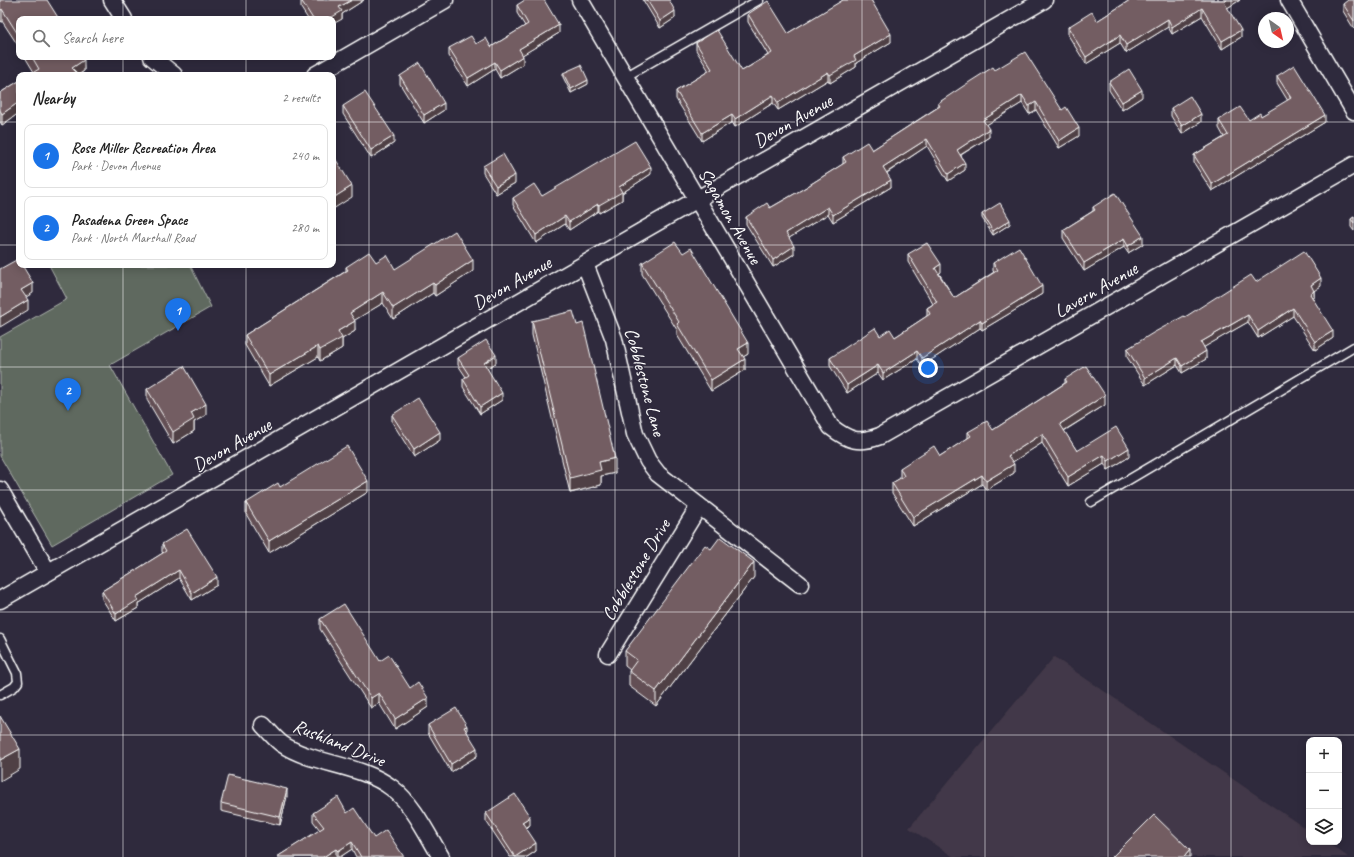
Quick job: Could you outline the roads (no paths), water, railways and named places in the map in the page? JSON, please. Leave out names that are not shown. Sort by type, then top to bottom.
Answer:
[{"type":"street","points":[[112,0],[122,16]]},
{"type":"street","points":[[320,72],[445,0]]},
{"type":"street","name":"Sagamon Avenue","points":[[580,0],[831,427],[843,437],[855,441]]},
{"type":"street","name":"Devon Avenue","points":[[0,600],[1044,0]]},
{"type":"street","points":[[1289,0],[1354,111]]},
{"type":"street","points":[[156,60],[170,72]]},
{"type":"street","name":"Lavern Avenue","points":[[855,441],[868,440],[880,436],[1354,165]]},
{"type":"street","name":"Cobblestone Lane","points":[[585,264],[614,339],[635,434],[648,461],[658,474],[800,584]]},
{"type":"street","points":[[0,490],[48,572]]},
{"type":"street","name":"Cobblestone Drive","points":[[608,654],[699,506]]},
{"type":"street","name":"Rushland Drive","points":[[263,725],[282,744],[308,755],[374,776],[392,788],[410,806],[441,857]]},
{"type":"lane","points":[[626,77],[759,0]]},
{"type":"lane","points":[[1091,502],[1354,347]]},
{"type":"lane","points":[[0,639],[17,673],[18,682],[14,687],[0,696]]},
{"type":"place","name":"Rose Miller Recreation Area","points":[[178,331]]},
{"type":"place","name":"Pasadena Green Space","points":[[68,411]]}]
